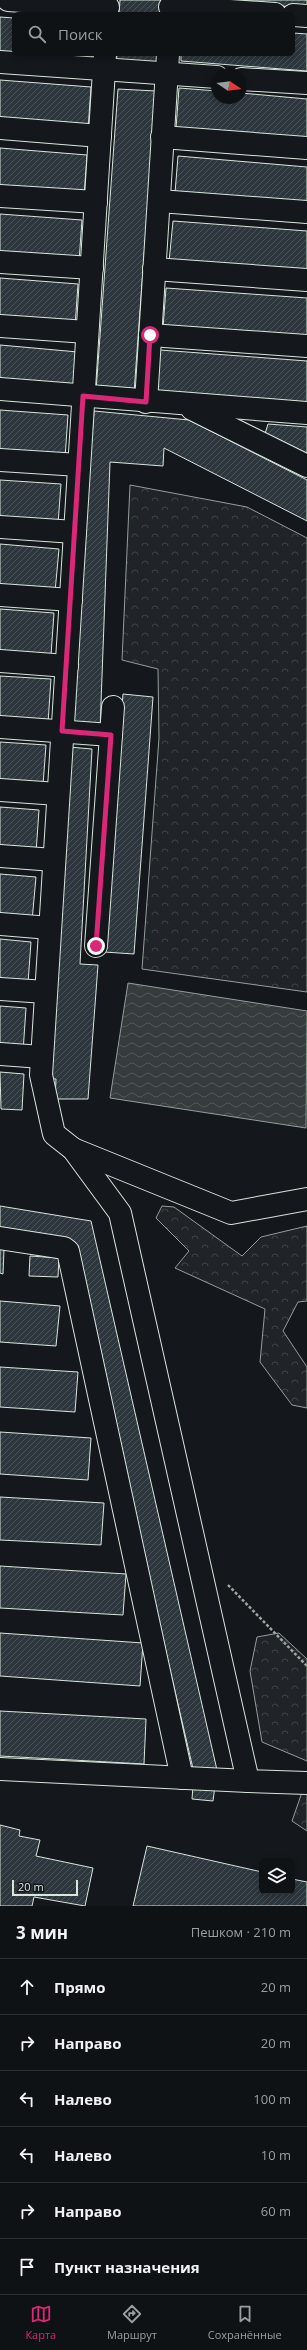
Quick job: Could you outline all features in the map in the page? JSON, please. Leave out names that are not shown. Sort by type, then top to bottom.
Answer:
[{"type":"lane","points":[[8,0],[108,7]]},
{"type":"lane","points":[[170,7],[245,12]]},
{"type":"lane","points":[[295,15],[307,16]]},
{"type":"lane","points":[[0,62],[104,62],[167,64],[211,75]]},
{"type":"lane","points":[[104,62],[41,1075],[54,1134],[73,1149],[120,1213],[248,1781]]},
{"type":"lane","points":[[146,402],[167,64]]},
{"type":"lane","points":[[247,79],[307,83]]},
{"type":"lane","points":[[0,128],[100,136]]},
{"type":"lane","points":[[162,137],[307,148]]},
{"type":"lane","points":[[0,196],[96,202]]},
{"type":"lane","points":[[158,201],[307,212]]},
{"type":"lane","points":[[0,262],[92,268]]},
{"type":"lane","points":[[154,269],[307,280]]},
{"type":"lane","points":[[0,326],[87,332]]},
{"type":"lane","points":[[150,335],[307,346]]},
{"type":"lane","points":[[0,389],[184,405],[307,413]]},
{"type":"lane","points":[[184,405],[307,466]]},
{"type":"lane","points":[[0,460],[79,465]]},
{"type":"lane","points":[[0,527],[75,532]]},
{"type":"lane","points":[[0,594],[70,600]]},
{"type":"lane","points":[[0,661],[67,666]]},
{"type":"lane","points":[[96,946],[113,707]]},
{"type":"lane","points":[[0,727],[111,735]]},
{"type":"lane","points":[[0,790],[58,794]]},
{"type":"lane","points":[[0,856],[54,860]]},
{"type":"lane","points":[[0,924],[50,928]]},
{"type":"lane","points":[[0,989],[46,992]]},
{"type":"lane","points":[[0,1054],[42,1057]]},
{"type":"lane","points":[[73,1149],[231,1214],[307,1199]]},
{"type":"lane","points":[[0,1238],[64,1248],[68,1251],[182,1778]]},
{"type":"lane","points":[[0,1769],[307,1783]]},
{"type":"path","points":[[226,1583],[307,1666]]},
{"type":"green space","points":[[130,485],[247,507],[307,538],[307,992],[142,969],[159,738],[158,669],[122,660]]},
{"type":"green space","points":[[162,1206],[174,1207],[242,1256],[261,1237],[307,1226],[307,1301],[298,1302],[283,1331],[307,1367],[307,1408],[292,1405],[260,1362],[265,1309],[175,1268],[189,1251],[156,1218]]},
{"type":"green space","points":[[279,1633],[307,1659],[307,1761],[262,1742],[250,1671],[257,1637]]},
{"type":"green space","points":[[307,1778],[307,1831],[292,1821]]},
{"type":"water","points":[[128,983],[307,1011],[306,1128],[110,1098]]},
{"type":"building","points":[[120,0],[165,0],[164,12],[119,12]]},
{"type":"building","points":[[204,0],[307,0],[307,8]]},
{"type":"building","points":[[0,17],[12,18],[12,56],[92,56],[91,63],[0,56]]},
{"type":"building","points":[[295,33],[307,34],[307,71],[181,61],[181,56],[295,56]]},
{"type":"building","points":[[117,56],[162,56],[161,68],[116,65]]},
{"type":"building","points":[[0,80],[91,87],[88,130],[0,123]]},
{"type":"building","points":[[179,88],[211,91],[211,104],[247,104],[247,94],[307,99],[307,139],[176,128]]},
{"type":"building","points":[[118,89],[156,91],[134,393],[96,391]]},
{"type":"building","points":[[0,148],[87,155],[84,196],[0,190]]},
{"type":"building","points":[[178,156],[307,167],[307,203],[175,193]]},
{"type":"building","points":[[0,214],[82,220],[79,262],[0,256]]},
{"type":"building","points":[[173,221],[307,231],[307,272],[169,262]]},
{"type":"building","points":[[0,278],[78,284],[75,327],[0,321]]},
{"type":"building","points":[[166,288],[307,298],[307,338],[163,328]]},
{"type":"building","points":[[0,345],[78,352],[74,393],[0,386]]},
{"type":"building","points":[[160,350],[307,361],[307,403],[157,392]]},
{"type":"building","points":[[0,410],[68,415],[65,458],[0,453]]},
{"type":"building","points":[[94,411],[189,420],[307,480],[307,521],[164,448],[163,466],[110,462],[100,730],[70,729]]},
{"type":"building","points":[[268,424],[307,427],[307,460],[263,440]]},
{"type":"building","points":[[0,480],[61,484],[58,524],[0,519]]},
{"type":"building","points":[[0,544],[59,549],[55,592],[0,588]]},
{"type":"building","points":[[0,609],[54,613],[51,655],[0,652]]},
{"type":"building","points":[[0,676],[51,679],[48,723],[0,719]]},
{"type":"building","points":[[123,694],[153,697],[134,954],[104,952]]},
{"type":"building","points":[[0,742],[46,745],[43,785],[0,782]]},
{"type":"building","points":[[69,747],[92,749],[80,964],[98,965],[88,1099],[55,1099],[56,1079],[48,1079]]},
{"type":"building","points":[[0,807],[39,810],[36,853],[0,850]]},
{"type":"building","points":[[0,874],[36,877],[32,921],[0,918]]},
{"type":"building","points":[[0,939],[31,942],[28,983],[0,981]]},
{"type":"building","points":[[0,1006],[26,1008],[23,1052],[0,1050]]},
{"type":"building","points":[[0,1072],[24,1074],[22,1110],[1,1109]]},
{"type":"building","points":[[0,1206],[91,1221],[217,1770],[213,1801],[192,1799],[194,1773],[70,1239],[0,1227]]},
{"type":"building","points":[[0,1249],[4,1249],[3,1274],[0,1273]]},
{"type":"building","points":[[30,1256],[59,1258],[58,1277],[29,1276]]},
{"type":"building","points":[[0,1301],[60,1306],[56,1346],[0,1342]]},
{"type":"building","points":[[0,1367],[78,1372],[75,1412],[0,1407]]},
{"type":"building","points":[[0,1432],[91,1438],[88,1480],[0,1474]]},
{"type":"building","points":[[0,1497],[104,1503],[101,1545],[0,1540]]},
{"type":"building","points":[[0,1566],[126,1574],[123,1615],[0,1608]]},
{"type":"building","points":[[0,1633],[143,1643],[140,1686],[0,1676]]},
{"type":"building","points":[[0,1711],[146,1719],[144,1764],[0,1756]]},
{"type":"building","points":[[0,1825],[20,1830],[19,1836],[40,1840],[36,1856],[93,1868],[85,1906],[34,1897],[32,1906],[0,1906]]},
{"type":"building","points":[[147,1846],[259,1871],[259,1894],[295,1894],[295,1880],[307,1882],[307,1906],[133,1906]]},
{"type":"route","points":[[96,946],[111,735],[62,731],[83,396],[146,402],[150,335]]}]
